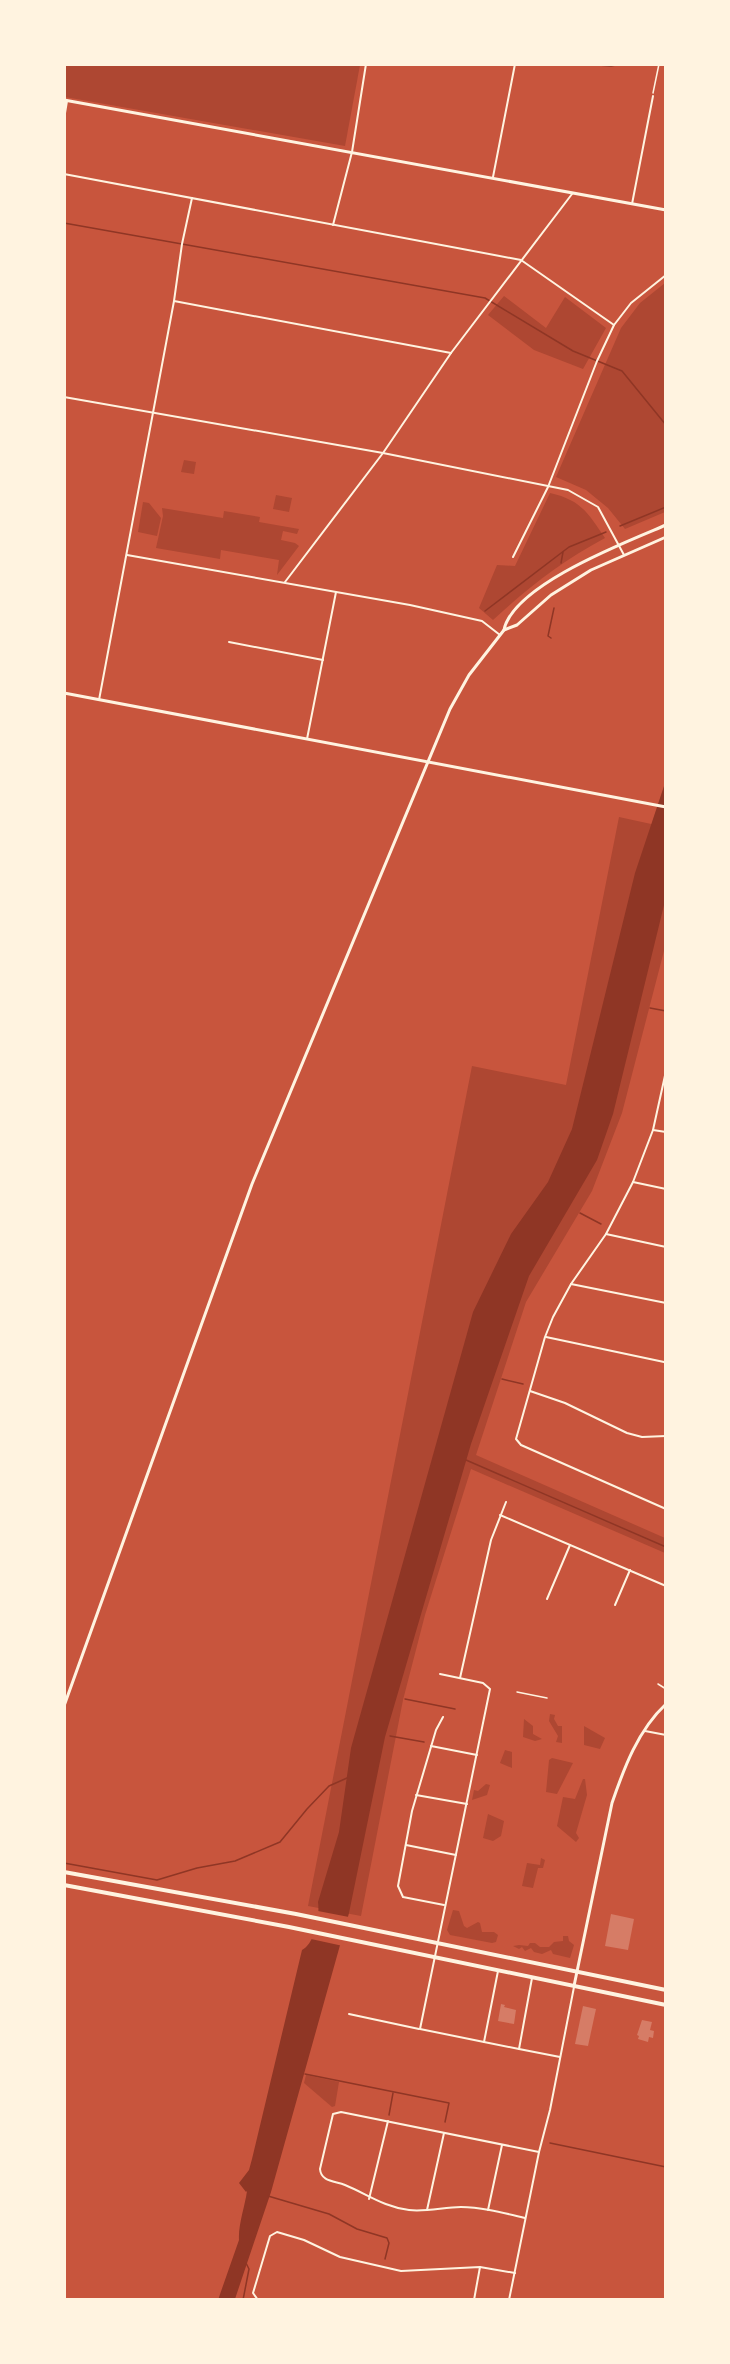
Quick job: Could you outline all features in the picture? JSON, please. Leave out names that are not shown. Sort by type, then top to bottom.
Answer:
[{"type":"main road","points":[[66,100],[666,210]]},
{"type":"main road","points":[[64,1706],[252,1184],[445,721],[460,691],[479,661],[504,630],[506,619],[544,585],[579,563],[666,525]]},
{"type":"main road","points":[[504,630],[518,625],[551,595],[573,581],[666,537]]},
{"type":"main road","points":[[64,693],[666,807]]},
{"type":"main road","points":[[574,1987],[612,1803],[621,1775],[643,1731],[666,1704]]},
{"type":"main road","points":[[64,1872],[316,1918],[666,1990]]},
{"type":"main road","points":[[64,1885],[313,1932],[666,2005]]},
{"type":"street","points":[[333,225],[352,152],[366,64]]},
{"type":"street","points":[[494,177],[515,64]]},
{"type":"street","points":[[632,204],[653,96]]},
{"type":"street","points":[[64,118],[66,100]]},
{"type":"street","points":[[64,174],[521,260],[615,325]]},
{"type":"street","points":[[285,582],[383,453],[451,353],[573,192]]},
{"type":"street","points":[[99,699],[192,198]]},
{"type":"street","points":[[513,557],[548,487],[597,361],[615,325],[631,303],[666,275]]},
{"type":"street","points":[[174,301],[451,353]]},
{"type":"street","points":[[64,397],[383,453],[568,490],[598,507],[624,555]]},
{"type":"street","points":[[126,555],[285,582],[482,621],[500,635]]},
{"type":"street","points":[[307,739],[336,592]]},
{"type":"street","points":[[229,642],[322,660]]},
{"type":"street","points":[[665,1073],[653,1130],[633,1182],[606,1234],[571,1284],[545,1337],[516,1434],[516,1441],[666,1509]]},
{"type":"street","points":[[653,1130],[666,1132]]},
{"type":"street","points":[[633,1182],[666,1188]]},
{"type":"street","points":[[606,1234],[666,1247]]},
{"type":"street","points":[[571,1284],[666,1303]]},
{"type":"street","points":[[545,1337],[665,1362]]},
{"type":"street","points":[[530,1391],[565,1403],[627,1433],[642,1437],[666,1436]]},
{"type":"street","points":[[460,1678],[480,1584],[506,1502]]},
{"type":"street","points":[[500,1515],[666,1586]]},
{"type":"street","points":[[547,1599],[570,1545]]},
{"type":"street","points":[[615,1605],[630,1570]]},
{"type":"street","points":[[420,2029],[490,1692],[487,1685],[441,1674]]},
{"type":"street","points":[[443,1717],[436,1730],[416,1795],[398,1894],[404,1898],[445,1905]]},
{"type":"street","points":[[643,1731],[666,1735]]},
{"type":"street","points":[[431,1746],[477,1755]]},
{"type":"street","points":[[416,1795],[466,1804]]},
{"type":"street","points":[[406,1845],[456,1855]]},
{"type":"street","points":[[484,2042],[498,1971]]},
{"type":"street","points":[[519,2049],[532,1978]]},
{"type":"street","points":[[509,2300],[574,1987]]},
{"type":"street","points":[[349,2014],[561,2057]]},
{"type":"street","points":[[525,2218],[460,2207],[410,2210],[369,2199],[345,2185],[322,2177],[320,2169],[333,2114],[341,2112],[538,2152]]},
{"type":"street","points":[[369,2199],[388,2121]]},
{"type":"street","points":[[427,2210],[444,2133]]},
{"type":"street","points":[[488,2210],[502,2144]]},
{"type":"street","points":[[258,2300],[253,2292],[270,2236],[277,2232],[304,2240],[340,2257],[401,2271],[480,2267],[515,2273]]},
{"type":"street","points":[[474,2300],[480,2267]]},
{"type":"lane","points":[[658,1684],[666,1689]]},
{"type":"lane","points":[[517,1692],[547,1698]]},
{"type":"path","points":[[653,96],[659,64]]},
{"type":"shaded area","points":[[64,65],[360,65],[345,146],[65,97]]},
{"type":"shaded area","points":[[665,283],[665,512],[625,529],[608,508],[586,490],[556,477],[621,328],[640,303]]},
{"type":"shaded area","points":[[504,296],[546,328],[565,297],[606,328],[583,369],[534,350],[488,315]]},
{"type":"shaded area","points":[[184,460],[196,462],[194,474],[181,472]]},
{"type":"shaded area","points":[[550,493],[577,504],[594,521],[605,538],[546,575],[493,620],[479,608],[497,565],[515,566]]},
{"type":"shaded area","points":[[276,495],[292,498],[289,512],[273,509]]},
{"type":"shaded area","points":[[143,502],[149,503],[161,518],[157,536],[138,532]]},
{"type":"shaded area","points":[[162,508],[223,518],[224,511],[260,517],[259,522],[299,529],[297,534],[283,531],[281,540],[299,546],[277,575],[279,560],[221,550],[220,559],[156,548],[163,516]]},
{"type":"shaded area","points":[[665,783],[665,901],[613,1114],[597,1160],[529,1276],[471,1444],[385,1737],[349,1913],[271,2192],[235,2299],[218,2300],[239,2240],[247,2191],[239,2183],[249,2170],[302,1950],[307,1947],[316,1929],[318,1902],[339,1832],[351,1748],[473,1312],[511,1234],[548,1182],[572,1129],[635,873]]},
{"type":"shaded area","points":[[619,817],[665,827],[665,947],[622,1113],[592,1191],[526,1302],[476,1455],[665,1538],[665,1553],[471,1469],[425,1615],[403,1700],[361,1916],[308,1906],[472,1066],[566,1085]]},
{"type":"shaded area","points":[[550,1714],[555,1715],[554,1719],[558,1726],[562,1726],[562,1743],[556,1742],[558,1736],[549,1721]]},
{"type":"shaded area","points":[[524,1719],[533,1726],[533,1734],[542,1739],[535,1741],[523,1737]]},
{"type":"shaded area","points":[[584,1726],[605,1738],[600,1749],[584,1745]]},
{"type":"shaded area","points":[[505,1750],[512,1752],[512,1768],[500,1763]]},
{"type":"shaded area","points":[[552,1758],[573,1763],[557,1794],[546,1792],[549,1760]]},
{"type":"shaded area","points":[[585,1779],[587,1795],[576,1833],[579,1838],[576,1842],[557,1826],[563,1797],[575,1799]]},
{"type":"shaded area","points":[[486,1784],[490,1785],[487,1795],[472,1800],[474,1790],[478,1791]]},
{"type":"shaded area","points":[[488,1814],[504,1821],[501,1836],[493,1841],[483,1838]]},
{"type":"shaded area","points":[[541,1858],[545,1860],[543,1868],[538,1868],[533,1888],[522,1886],[527,1863],[540,1865]]},
{"type":"shaded area","points":[[453,1910],[459,1911],[464,1926],[467,1928],[478,1922],[482,1932],[494,1932],[498,1935],[496,1942],[450,1935],[447,1930]]},
{"type":"shaded area","points":[[563,1936],[568,1936],[569,1941],[574,1945],[570,1958],[553,1954],[551,1950],[542,1954],[534,1952],[531,1948],[525,1951],[522,1947],[519,1949],[513,1946],[528,1946],[530,1943],[535,1943],[540,1947],[549,1947],[554,1942],[563,1941]]},
{"type":"shaded area","points":[[306,2075],[339,2082],[335,2106],[332,2107],[304,2083]]},
{"type":"pier","points":[[318,1911],[349,1917],[343,1946],[311,1939]]},
{"type":"building","points":[[611,1914],[634,1919],[628,1950],[605,1946]]},
{"type":"building","points":[[501,2004],[516,2010],[514,2024],[498,2021]]},
{"type":"building","points":[[583,2006],[596,2009],[588,2046],[575,2044]]},
{"type":"building","points":[[642,2020],[652,2022],[650,2030],[654,2031],[653,2038],[649,2037],[648,2042],[638,2039],[637,2035]]},
{"type":"waterway","points":[[585,64],[611,66],[621,64]]},
{"type":"waterway","points":[[64,223],[485,298],[573,351],[622,371],[666,425]]},
{"type":"waterway","points":[[620,526],[666,507]]},
{"type":"waterway","points":[[485,611],[569,547],[606,532]]},
{"type":"waterway","points":[[561,563],[563,552]]},
{"type":"waterway","points":[[551,638],[548,636],[554,608]]},
{"type":"waterway","points":[[650,1008],[666,1011]]},
{"type":"waterway","points":[[580,1213],[601,1224]]},
{"type":"waterway","points":[[502,1379],[523,1384]]},
{"type":"waterway","points":[[466,1460],[666,1547]]},
{"type":"waterway","points":[[405,1699],[455,1709]]},
{"type":"waterway","points":[[390,1736],[424,1742]]},
{"type":"waterway","points":[[64,1863],[157,1880],[197,1868],[235,1861],[280,1842],[329,1786],[347,1778]]},
{"type":"waterway","points":[[305,2074],[449,2103],[445,2122]]},
{"type":"waterway","points":[[389,2115],[393,2093]]},
{"type":"waterway","points":[[550,2143],[666,2167]]},
{"type":"waterway","points":[[268,2196],[329,2214],[357,2229],[387,2238],[389,2243],[385,2259]]},
{"type":"waterway","points":[[243,2300],[249,2269],[246,2263]]}]
